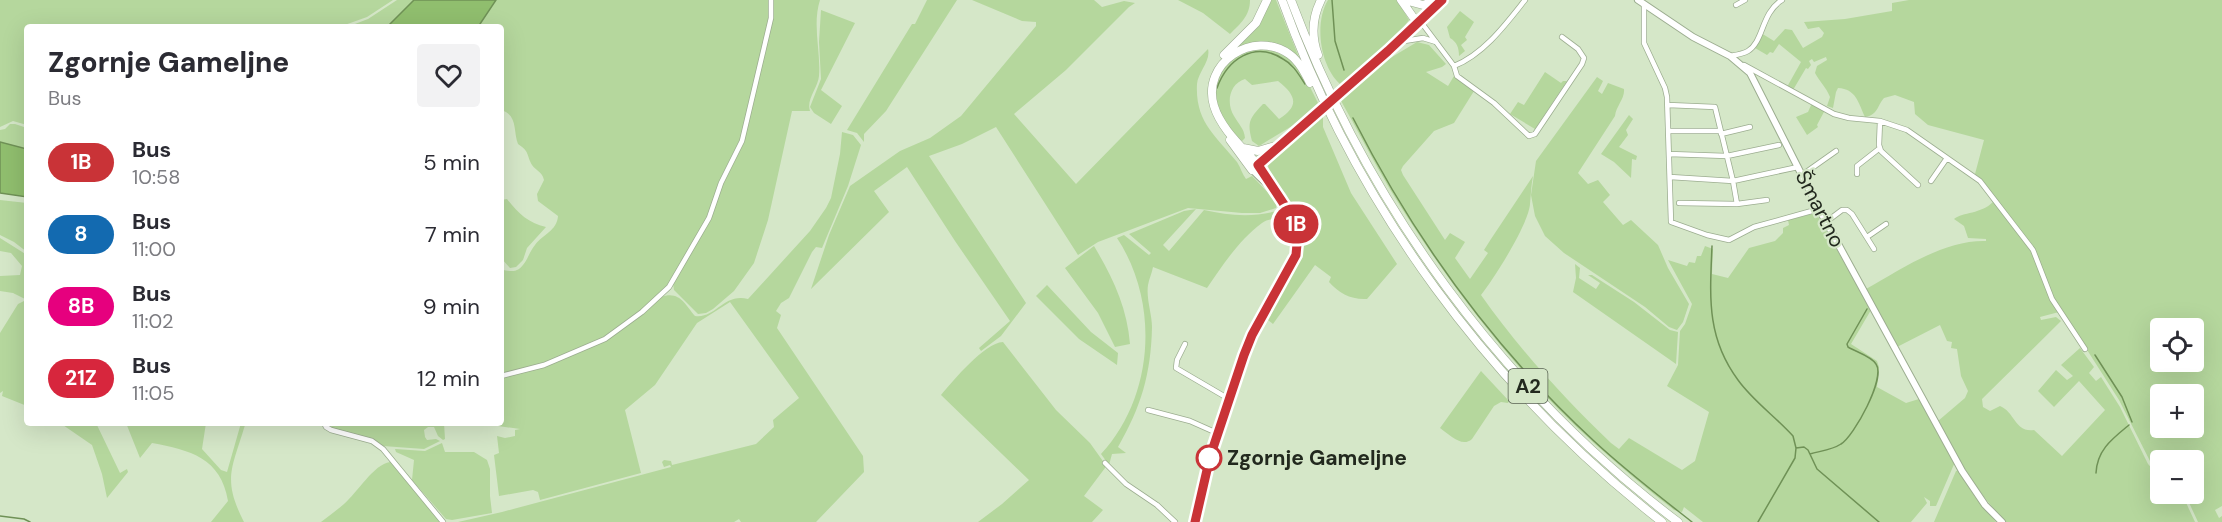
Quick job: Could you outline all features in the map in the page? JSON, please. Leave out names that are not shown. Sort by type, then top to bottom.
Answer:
[{"type":"highway","points":[[1255,167],[1213,115],[1209,102],[1209,86],[1217,64],[1256,23],[1267,0]]},
{"type":"highway","name":"A2","points":[[1282,0],[1302,53],[1328,110],[1359,170],[1404,243],[1474,338],[1518,389],[1567,439],[1662,522]]},
{"type":"highway","name":"A2","points":[[1292,0],[1320,71],[1354,140],[1420,251],[1471,320],[1528,386],[1568,427],[1620,475],[1678,522]]},
{"type":"highway","points":[[1320,71],[1320,59],[1314,43],[1313,31],[1315,14],[1321,0]]},
{"type":"highway","points":[[1405,0],[1423,5],[1440,0]]},
{"type":"highway","points":[[1405,0],[1413,17],[1421,22]]},
{"type":"highway","points":[[1255,167],[1219,117],[1213,102],[1213,81],[1220,67],[1232,54],[1261,45],[1278,48],[1288,54],[1302,69],[1316,95],[1328,110]]},
{"type":"highway","points":[[1242,147],[1258,151],[1279,145]]},
{"type":"main road","name":"Šmartno","points":[[1638,0],[1693,37],[1742,64],[1758,86],[1819,209],[1958,462],[1985,505],[2002,522]]},
{"type":"street","points":[[504,375],[544,365],[605,339],[642,312],[669,287],[709,218],[721,183],[742,141],[771,18],[771,0]]},
{"type":"street","points":[[1195,522],[1217,433],[1252,335],[1296,255],[1298,233],[1295,221],[1255,167],[1421,22],[1440,0]]},
{"type":"street","points":[[1454,66],[1487,44],[1525,0]]},
{"type":"street","points":[[1736,5],[1744,0]]},
{"type":"street","points":[[1730,56],[1751,49],[1773,2],[1782,0]]},
{"type":"street","points":[[1644,5],[1644,43],[1665,88],[1668,105],[1671,222],[1722,240],[1735,238],[1754,227],[1819,209]]},
{"type":"street","points":[[1421,22],[1454,66],[1460,78],[1494,103],[1528,135],[1532,136],[1584,58],[1578,49],[1562,37]]},
{"type":"street","points":[[1398,42],[1423,38],[1436,42]]},
{"type":"street","points":[[1742,64],[1834,114],[1880,121],[1912,133],[1985,186],[2033,250],[2052,299],[2085,349]]},
{"type":"street","points":[[1668,105],[1715,107],[1737,204]]},
{"type":"street","points":[[1880,121],[1880,148],[1895,166],[1918,185]]},
{"type":"street","points":[[1669,130],[1721,133],[1750,127]]},
{"type":"street","points":[[1669,154],[1727,156],[1779,145]]},
{"type":"street","points":[[1857,174],[1857,166],[1880,148]]},
{"type":"street","points":[[1802,175],[1836,151]]},
{"type":"street","points":[[1931,181],[1947,158]]},
{"type":"street","points":[[1670,177],[1733,181],[1798,167]]},
{"type":"street","points":[[1679,203],[1737,204],[1767,200]]},
{"type":"street","points":[[1826,222],[1842,210],[1846,210],[1852,214],[1874,249]]},
{"type":"street","points":[[1867,237],[1886,224]]},
{"type":"street","points":[[1185,344],[1177,360],[1176,368],[1228,399]]},
{"type":"street","points":[[1148,410],[1190,422],[1217,433]]},
{"type":"street","points":[[326,426],[372,441],[383,449],[443,522]]},
{"type":"street","points":[[1105,463],[1126,484],[1157,505],[1174,522]]},
{"type":"shaded area","points":[[0,0],[393,0],[367,17],[347,24],[24,24],[24,124],[13,121],[0,127]]},
{"type":"shaded area","points":[[397,0],[414,0],[390,24],[355,24],[368,19]]},
{"type":"shaded area","points":[[414,0],[496,0],[480,24],[390,24]]},
{"type":"shaded area","points":[[496,0],[770,0],[770,16],[744,131],[706,222],[667,286],[638,313],[606,336],[544,364],[504,374],[504,270],[514,271],[522,267],[538,241],[555,225],[558,216],[538,201],[537,194],[544,180],[543,177],[532,165],[526,151],[518,144],[513,120],[504,111],[504,24],[480,24]]},
{"type":"shaded area","points":[[773,0],[820,0],[817,19],[819,76],[810,102],[810,111],[792,111],[768,220],[754,263],[734,291],[713,309],[698,314],[674,290],[673,283],[712,216],[722,183],[744,140],[772,18]]},
{"type":"shaded area","points":[[927,0],[957,0],[886,111],[864,134],[864,142],[857,133],[847,130],[912,24],[915,24]]},
{"type":"shaded area","points":[[972,0],[1094,0],[1102,7],[1124,1],[1135,3],[1066,70],[1014,114],[1076,184],[1208,49],[1208,58],[1197,84],[1199,109],[1203,119],[1237,162],[1246,179],[1252,176],[1277,202],[1276,208],[1260,213],[1242,213],[1188,208],[1098,242],[1078,255],[996,127],[962,144],[929,156],[1026,303],[1001,336],[981,351],[979,348],[1010,321],[907,167],[874,191],[889,212],[811,289],[829,235],[850,186],[900,151],[930,138],[961,116],[1036,26],[1036,22],[1022,21]]},
{"type":"shaded area","points":[[1178,0],[1250,0],[1250,6],[1241,23],[1230,34],[1203,13]]},
{"type":"shaded area","points":[[1269,0],[1276,0],[1300,60],[1289,51],[1248,45],[1235,47]]},
{"type":"shaded area","points":[[1328,0],[1397,0],[1409,20],[1399,33],[1340,84],[1328,67],[1321,44],[1321,20]]},
{"type":"shaded area","points":[[1909,0],[2222,0],[2222,506],[2215,510],[2219,518],[2222,516],[2222,522],[2198,522],[2190,504],[2204,504],[2204,450],[2150,450],[2150,461],[2119,400],[2082,342],[2059,312],[2040,317],[2041,320],[2056,317],[2061,321],[1982,399],[1983,407],[1990,411],[2000,406],[2005,409],[2019,425],[2028,430],[2034,430],[2062,456],[2105,410],[2079,381],[2054,407],[2038,391],[2056,370],[2067,380],[2073,376],[2061,365],[2080,348],[2094,367],[2089,373],[2096,381],[2101,377],[2120,407],[2150,466],[2150,504],[2187,504],[2195,522],[2006,522],[1968,474],[1938,421],[1965,398],[1968,391],[1961,376],[1957,349],[1951,348],[1952,342],[1947,341],[1940,325],[1897,347],[1866,289],[1939,250],[1954,245],[1986,241],[1986,239],[1968,238],[1964,226],[1954,219],[1983,209],[1993,202],[1988,187],[1975,174],[1984,140],[1928,125],[1915,114],[1914,102],[1895,95],[1884,98],[1875,112],[1865,117],[1856,97],[1844,89],[1838,88],[1833,108],[1827,106],[1830,97],[1815,73],[1817,66],[1827,60],[1826,57],[1814,62],[1812,59],[1809,61],[1811,65],[1808,69],[1806,68],[1793,90],[1787,87],[1801,62],[1779,44],[1773,53],[1770,52],[1767,55],[1755,48],[1761,33],[1774,41],[1785,29],[1792,30],[1803,48],[1822,37],[1824,33],[1819,27],[1808,29],[1804,22],[1845,19],[1892,11],[1892,3]]},
{"type":"shaded area","points":[[821,10],[855,23],[821,90],[842,106],[831,124],[814,113],[810,107],[821,79],[819,42]]},
{"type":"shaded area","points":[[1460,11],[1474,22],[1465,37],[1467,40],[1461,45],[1465,51],[1459,56],[1459,50],[1450,38],[1447,27]]},
{"type":"shaded area","points":[[1417,42],[1429,45],[1446,64],[1426,72],[1448,86],[1454,76],[1474,91],[1454,123],[1434,131],[1403,166],[1401,170],[1403,175],[1445,240],[1450,233],[1465,242],[1455,258],[1470,279],[1488,253],[1484,250],[1533,176],[1530,204],[1524,224],[1502,264],[1481,295],[1543,372],[1611,443],[1619,449],[1629,438],[1682,470],[1695,461],[1709,412],[1667,386],[1678,365],[1680,331],[1692,304],[1668,260],[1687,266],[1689,262],[1695,263],[1697,256],[1701,256],[1705,246],[1713,249],[1712,274],[1728,278],[1749,248],[1775,241],[1783,233],[1783,228],[1789,225],[1788,220],[1816,213],[1871,310],[1851,344],[1877,361],[1879,367],[1877,387],[1906,403],[1919,399],[1955,462],[1936,506],[1930,506],[1930,501],[1924,497],[1927,503],[1911,522],[1703,522],[1684,507],[1682,512],[1674,510],[1594,443],[1520,368],[1452,282],[1391,191],[1340,99],[1387,60]]},
{"type":"shaded area","points":[[1267,48],[1291,59],[1305,77],[1318,103],[1292,126],[1259,146],[1252,141],[1250,121],[1252,117],[1265,104],[1279,119],[1293,105],[1289,91],[1278,81],[1252,85],[1245,79],[1235,85],[1230,94],[1230,105],[1244,132],[1245,138],[1242,141],[1232,133],[1218,110],[1214,92],[1220,71],[1239,53]]},
{"type":"shaded area","points":[[1545,72],[1561,83],[1567,81],[1535,129],[1510,114],[1518,102],[1524,105]]},
{"type":"shaded area","points":[[1597,77],[1603,81],[1598,91],[1602,94],[1608,83],[1624,89],[1624,93],[1615,116],[1578,173],[1588,184],[1598,180],[1610,195],[1603,202],[1623,225],[1631,220],[1658,245],[1668,268],[1689,304],[1683,322],[1677,330],[1669,327],[1645,307],[1564,253],[1545,236],[1535,216],[1531,195],[1536,161]]},
{"type":"shaded area","points":[[1812,103],[1825,110],[1818,127],[1807,135],[1796,117],[1808,112]]},
{"type":"shaded area","points":[[1323,114],[1323,127],[1351,193],[1397,264],[1367,299],[1351,297],[1341,292],[1329,282],[1331,277],[1315,265],[1273,324],[1265,315],[1295,266],[1303,239],[1301,225],[1286,194],[1270,176],[1268,165]]},
{"type":"shaded area","points":[[1629,115],[1633,119],[1626,130],[1628,135],[1619,147],[1637,156],[1636,160],[1632,159],[1631,178],[1614,162],[1601,154]]},
{"type":"shaded area","points":[[10,124],[24,127],[24,148],[0,142],[0,130]]},
{"type":"shaded area","points":[[842,132],[853,135],[861,145],[848,186],[822,248],[816,247],[812,252],[789,298],[781,303],[776,311],[781,315],[777,328],[863,456],[864,472],[816,522],[741,522],[739,519],[734,522],[458,522],[671,467],[670,465],[664,467],[662,462],[664,460],[671,461],[672,465],[756,444],[774,427],[773,420],[799,398],[730,302],[697,323],[655,385],[625,410],[641,473],[540,500],[538,492],[533,490],[499,496],[494,455],[499,453],[497,436],[505,438],[515,436],[515,430],[520,429],[498,426],[504,426],[504,377],[592,346],[667,295],[681,299],[695,316],[709,314],[732,300],[748,299],[810,231],[826,208],[831,198]]},
{"type":"shaded area","points":[[0,142],[24,148],[24,197],[0,193]]},
{"type":"shaded area","points":[[507,199],[524,217],[546,227],[527,248],[523,260],[516,267],[510,268],[504,261],[504,200]]},
{"type":"shaded area","points":[[0,200],[24,203],[24,250],[0,235]]},
{"type":"shaded area","points":[[1196,209],[1163,245],[1169,251],[1204,210],[1243,215],[1263,214],[1283,209],[1292,225],[1293,251],[1281,276],[1289,254],[1291,238],[1287,225],[1280,220],[1273,219],[1262,223],[1246,237],[1207,288],[1153,267],[1148,283],[1152,327],[1147,375],[1139,404],[1118,447],[1126,453],[1112,454],[1109,465],[1101,454],[1119,431],[1132,405],[1141,378],[1145,349],[1145,320],[1140,291],[1131,264],[1117,238],[1124,235],[1149,255],[1151,253],[1129,234],[1184,211]]},
{"type":"shaded area","points":[[0,238],[24,253],[24,298],[13,293],[0,291],[0,276],[20,275],[22,266],[11,253],[0,251]]},
{"type":"shaded area","points":[[1094,246],[1118,293],[1126,318],[1130,344],[1115,347],[1098,313],[1065,268]]},
{"type":"shaded area","points":[[1575,264],[1580,268],[1579,278],[1596,289],[1600,283],[1588,275],[1592,275],[1634,302],[1670,330],[1678,332],[1676,364],[1573,292],[1576,278]]},
{"type":"shaded area","points":[[1047,285],[1091,332],[1118,353],[1117,365],[1079,339],[1036,296]]},
{"type":"shaded area","points":[[24,301],[24,405],[2,396],[3,391],[0,393],[0,333],[18,304]]},
{"type":"shaded area","points":[[1003,342],[1056,410],[1090,443],[1105,464],[1105,468],[1084,496],[1103,510],[1092,522],[978,522],[1029,480],[941,395],[978,356],[995,344]]},
{"type":"shaded area","points":[[1481,371],[1509,401],[1494,406],[1472,439],[1460,441],[1440,428]]},
{"type":"shaded area","points":[[64,426],[97,426],[120,473],[127,469],[128,472],[107,498],[102,474],[92,445]]},
{"type":"shaded area","points":[[127,426],[206,426],[202,449],[221,470],[227,472],[240,426],[245,426],[231,474],[233,495],[244,522],[211,522],[228,501],[219,475],[202,458],[179,449],[152,443],[140,458]]},
{"type":"shaded area","points":[[330,426],[444,426],[445,439],[438,436],[434,427],[428,427],[424,430],[427,440],[440,441],[424,449],[383,446],[374,441],[335,430]]},
{"type":"shaded area","points":[[442,443],[445,452],[474,452],[487,460],[490,469],[492,513],[446,519],[412,480],[414,460],[396,452],[395,449],[425,451]]},
{"type":"shaded area","points":[[390,462],[440,522],[321,522],[344,504],[378,468]]},
{"type":"shaded area","points":[[1959,470],[1975,497],[1996,522],[1934,522],[1956,471]]},
{"type":"waterway","points":[[1332,0],[1335,41],[1344,70]]},
{"type":"waterway","points":[[1217,88],[1227,69],[1252,52],[1272,54],[1287,61],[1305,84]]},
{"type":"waterway","points":[[1353,118],[1402,206],[1459,290],[1490,330],[1557,406],[1630,473],[1692,522]]},
{"type":"waterway","points":[[1712,246],[1712,316],[1720,348],[1738,380],[1793,436],[1796,448],[1795,458],[1758,522]]},
{"type":"waterway","points":[[1810,454],[1834,448],[1847,439],[1873,393],[1877,381],[1876,364],[1867,356],[1848,347],[1847,344],[1867,309]]},
{"type":"waterway","points":[[2095,355],[2122,397],[2132,422]]},
{"type":"waterway","points":[[2096,473],[2102,451],[2129,425]]},
{"type":"waterway","points":[[1796,448],[1804,447],[1808,450],[1817,469],[1879,522]]},
{"type":"waterway","points":[[0,516],[30,522]]},
{"type":"bus line","name":"1B","points":[[1195,522],[1210,457],[1244,355],[1261,318],[1287,274],[1296,255],[1298,244],[1298,233],[1291,213],[1258,165],[1421,22],[1442,0]]},
{"type":"place","name":"Zgornje Gameljne","points":[[1209,458]]}]
